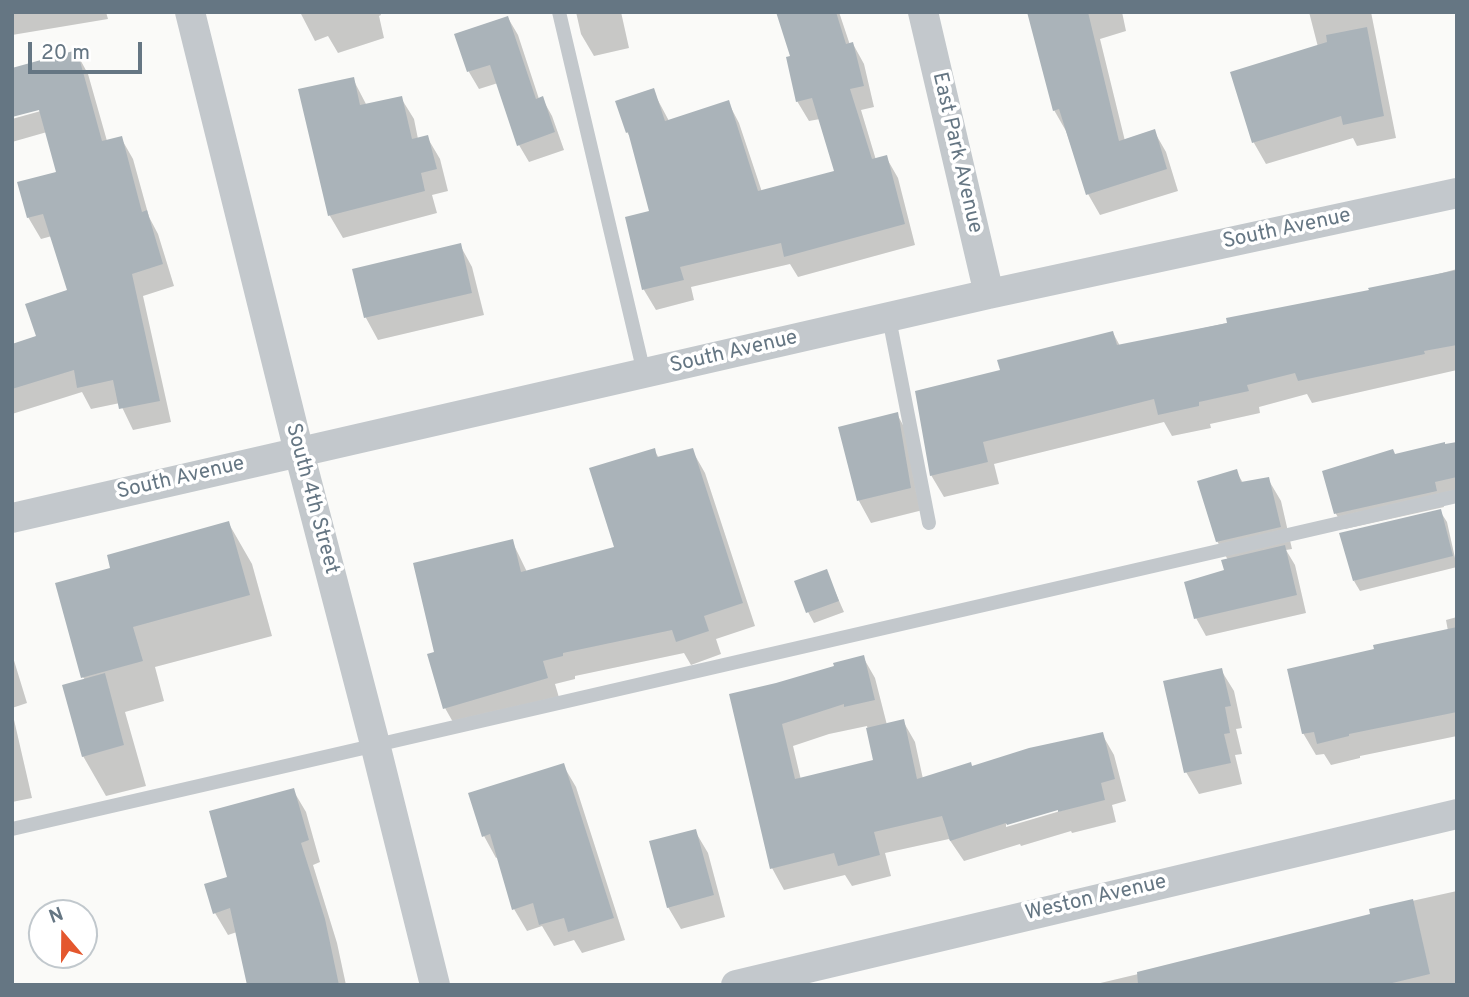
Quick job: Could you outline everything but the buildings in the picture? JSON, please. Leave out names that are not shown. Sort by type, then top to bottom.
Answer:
[{"type":"street","name":"South 4th Street","points":[[190,12],[435,985]]},
{"type":"street","name":"East Park Avenue","points":[[923,12],[989,294]]},
{"type":"street","name":"South Avenue","points":[[12,518],[989,294],[1457,193]]},
{"type":"street","name":"Weston Avenue","points":[[736,985],[1457,814]]},
{"type":"lane","points":[[559,12],[644,373]]},
{"type":"lane","points":[[889,318],[929,523]]},
{"type":"lane","points":[[12,829],[1457,496]]}]
